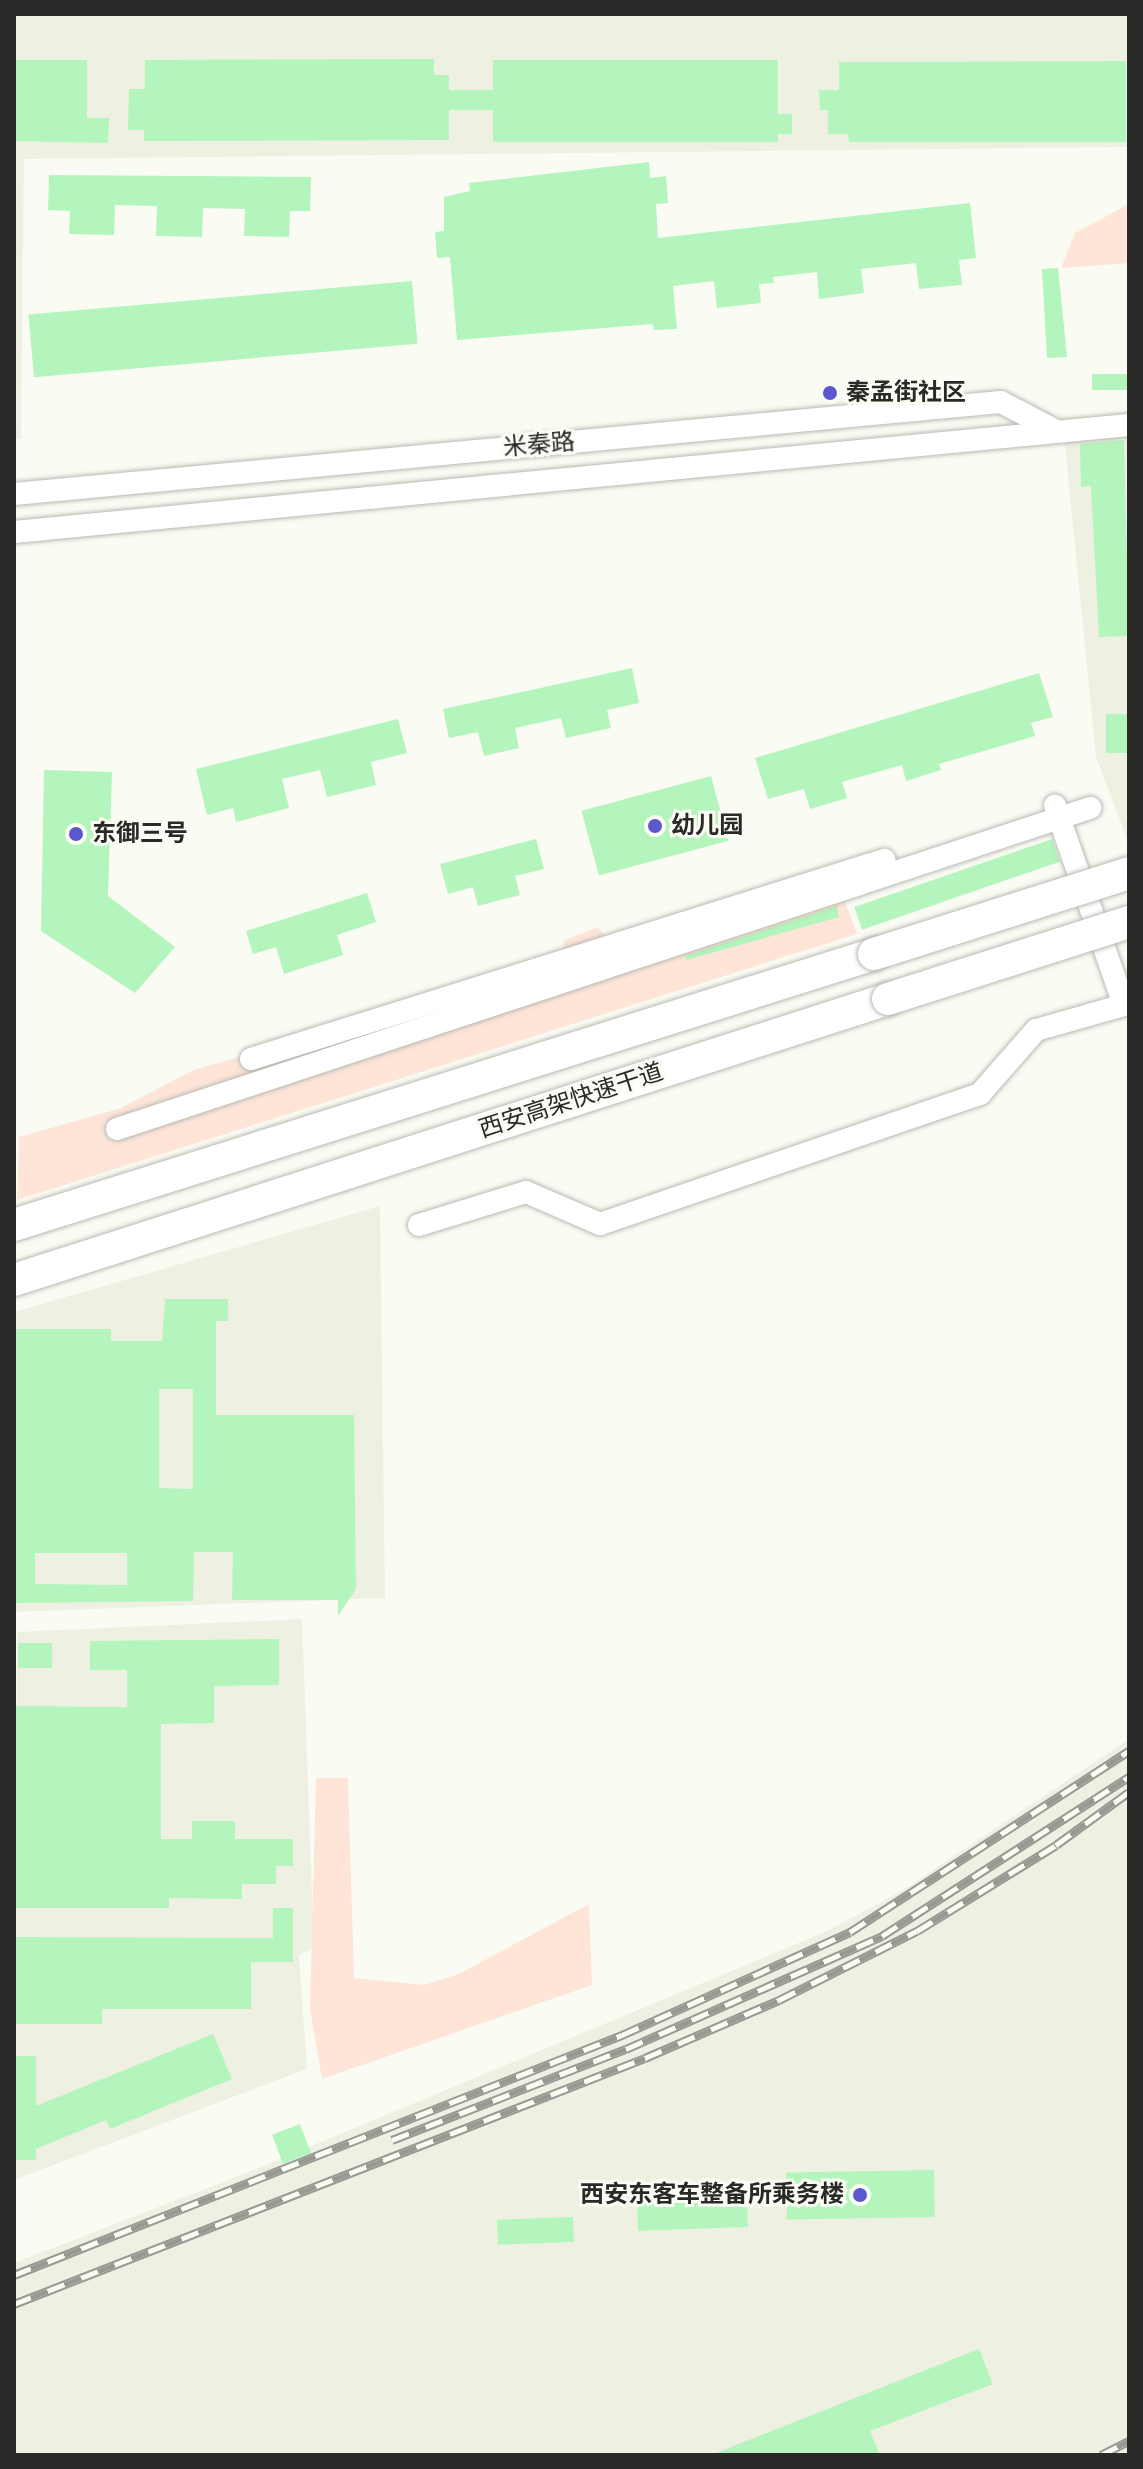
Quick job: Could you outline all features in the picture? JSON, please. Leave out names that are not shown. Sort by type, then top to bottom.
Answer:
[{"type":"highway","name":"西安高架快速干道","points":[[14,1225],[1129,873]]},
{"type":"highway","name":"西安高架快速干道","points":[[14,1280],[1129,922]]},
{"type":"street","name":"米秦路","points":[[14,494],[1001,402],[1058,432]]},
{"type":"street","points":[[847,416],[849,452]]},
{"type":"street","name":"米秦路","points":[[14,532],[1129,425]]},
{"type":"street","points":[[117,1129],[1089,802]]},
{"type":"street","points":[[251,1059],[1058,812]]},
{"type":"street","points":[[419,1225],[526,1192],[600,1224],[980,1094],[1036,1030],[1124,1005],[1058,812]]},
{"type":"shaded area","points":[[14,14],[1129,14],[1129,147],[24,159],[21,439],[14,439]]},
{"type":"shaded area","points":[[1129,204],[1129,263],[1061,268],[1075,233]]},
{"type":"shaded area","points":[[1129,428],[1127,839],[1096,757],[1064,434]]},
{"type":"shaded area","points":[[840,888],[857,934],[17,1200],[19,1137],[118,1109],[194,1070],[566,962],[563,941],[598,927],[628,965]]},
{"type":"shaded area","points":[[380,1206],[385,1598],[14,1612],[14,1312]]},
{"type":"shaded area","points":[[302,1619],[314,1948],[299,1955],[307,2069],[14,2180],[17,1632]]},
{"type":"shaded area","points":[[1129,1739],[1129,2455],[14,2455],[14,2263],[251,2171],[825,1932],[903,1890]]},
{"type":"shaded area","points":[[316,1778],[348,1778],[354,1978],[424,1985],[459,1974],[589,1904],[592,1985],[322,2079],[310,2009]]},
{"type":"building","points":[[434,59],[434,75],[449,75],[449,90],[493,90],[493,60],[778,60],[778,114],[792,114],[792,134],[778,134],[778,142],[493,142],[493,110],[449,110],[449,140],[144,141],[144,130],[128,130],[129,89],[145,89],[145,60]]},
{"type":"building","points":[[14,60],[87,60],[87,118],[109,118],[108,143],[14,141]]},
{"type":"building","points":[[1126,61],[1126,142],[849,142],[848,134],[828,134],[828,110],[820,110],[819,90],[839,90],[839,62]]},
{"type":"building","points":[[649,162],[650,178],[666,176],[668,203],[656,204],[658,238],[970,203],[976,258],[959,260],[962,285],[919,289],[916,263],[861,269],[864,293],[819,299],[817,272],[773,277],[774,283],[759,284],[761,303],[717,308],[714,281],[673,286],[677,329],[654,330],[653,324],[457,340],[450,257],[437,258],[435,232],[444,231],[444,197],[470,191],[469,183]]},
{"type":"building","points":[[49,175],[311,177],[310,211],[290,211],[289,237],[244,236],[245,209],[203,208],[202,237],[156,236],[157,206],[115,205],[114,235],[69,234],[70,211],[48,210]]},
{"type":"building","points":[[1058,268],[1067,357],[1047,358],[1042,269]]},
{"type":"building","points":[[412,281],[417,344],[34,377],[28,315]]},
{"type":"building","points":[[1092,374],[1129,374],[1129,390],[1092,390]]},
{"type":"building","points":[[1124,440],[1129,636],[1099,637],[1091,486],[1081,487],[1080,444]]},
{"type":"building","points":[[632,668],[639,703],[607,710],[611,728],[566,738],[561,718],[515,728],[519,748],[484,756],[478,732],[449,738],[443,709]]},
{"type":"building","points":[[1039,673],[1053,717],[1031,723],[1035,736],[939,764],[941,770],[906,781],[902,765],[842,782],[847,798],[810,809],[804,789],[768,799],[755,758]]},
{"type":"building","points":[[1106,714],[1129,714],[1129,753],[1106,753]]},
{"type":"building","points":[[398,719],[407,753],[371,762],[376,785],[327,797],[320,770],[282,779],[289,808],[236,822],[233,808],[207,815],[196,769]]},
{"type":"building","name":"东御三号","points":[[44,770],[112,772],[108,896],[175,947],[135,993],[41,931]]},
{"type":"building","name":"幼儿园","points":[[711,776],[728,841],[599,875],[582,811]]},
{"type":"building","points":[[536,839],[544,869],[515,876],[520,895],[478,906],[473,887],[448,894],[440,864]]},
{"type":"building","points":[[1052,839],[1060,862],[862,930],[854,907]]},
{"type":"building","points":[[367,893],[376,922],[337,935],[343,955],[284,974],[276,947],[253,954],[246,931]]},
{"type":"building","points":[[837,906],[839,917],[687,960],[685,956]]},
{"type":"building","points":[[165,1299],[228,1299],[228,1321],[216,1321],[216,1415],[354,1415],[356,1589],[338,1616],[338,1600],[232,1600],[233,1552],[194,1552],[193,1601],[14,1603],[14,1329],[111,1329],[111,1341],[162,1341]],"holes":[[[159,1389],[193,1389],[193,1489],[159,1488]],[[35,1553],[127,1553],[127,1585],[35,1584]]]},
{"type":"building","points":[[279,1639],[279,1685],[214,1686],[214,1723],[161,1724],[161,1839],[192,1839],[192,1821],[235,1821],[235,1839],[293,1839],[293,1866],[276,1866],[276,1884],[242,1884],[242,1899],[169,1898],[169,1908],[14,1908],[14,1706],[127,1707],[127,1670],[90,1670],[90,1641]]},
{"type":"building","points":[[18,1643],[52,1643],[52,1668],[18,1668]]},
{"type":"building","points":[[273,1908],[293,1908],[293,1962],[251,1962],[251,2009],[102,2009],[102,2024],[14,2024],[14,1937],[273,1938]]},
{"type":"building","points":[[213,2034],[232,2079],[110,2129],[106,2120],[36,2149],[36,2160],[15,2160],[15,2056],[36,2056],[36,2106]]},
{"type":"building","points":[[300,2124],[311,2153],[283,2164],[272,2135]]},
{"type":"building","name":"西安东客车整备所乘务楼","points":[[934,2170],[935,2217],[787,2220],[786,2173]]},
{"type":"building","points":[[747,2198],[748,2227],[638,2231],[637,2202]]},
{"type":"building","points":[[573,2217],[574,2242],[498,2245],[497,2220]]},
{"type":"building","points":[[979,2349],[993,2384],[870,2431],[880,2455],[711,2455]]},
{"type":"railway","points":[[14,2275],[622,2035],[850,1932],[1129,1751]]},
{"type":"railway","points":[[392,2140],[626,2049],[882,1936],[1129,1777]]},
{"type":"railway","points":[[14,2304],[645,2058],[779,2000],[917,1931],[1056,1845],[1129,1792]]},
{"type":"railway","points":[[1101,2455],[1129,2441]]},
{"type":"place","name":"秦孟街社区","points":[[830,393]]},
{"type":"place","name":"幼儿园","points":[[655,826]]},
{"type":"place","name":"东御三号","points":[[76,834]]},
{"type":"place","name":"西安东客车整备所乘务楼","points":[[860,2195]]}]
